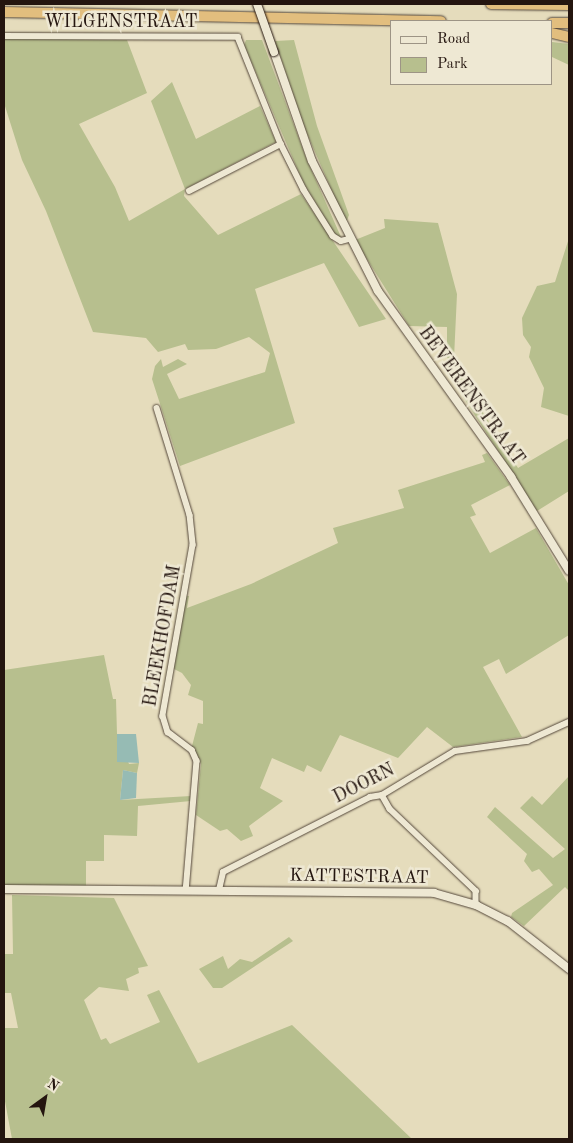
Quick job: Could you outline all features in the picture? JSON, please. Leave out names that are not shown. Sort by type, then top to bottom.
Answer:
[{"type":"highway","points":[[491,4],[569,5]]},
{"type":"highway","points":[[4,12],[392,20]]},
{"type":"highway","points":[[553,23],[569,23]]},
{"type":"highway","points":[[553,34],[569,36]]},
{"type":"street","name":"BEVERENSTRAAT","points":[[257,4],[312,161],[349,239],[378,291],[511,477],[569,571]]},
{"type":"street","name":"WILGENSTRAAT","points":[[4,36],[238,37],[281,144]]},
{"type":"street","points":[[189,191],[281,144],[332,236],[341,241],[349,239]]},
{"type":"street","name":"BLEEKHOFDAM","points":[[157,408],[190,515],[193,545],[163,702],[168,732],[192,750],[197,761],[186,891]]},
{"type":"street","name":"DOORN","points":[[219,890],[223,872],[370,797],[382,795],[456,751],[527,741],[569,722]]},
{"type":"street","points":[[382,795],[390,809],[476,892],[476,905]]},
{"type":"street","points":[[4,889],[186,891]]},
{"type":"street","name":"KATTESTRAAT","points":[[186,891],[405,890],[476,905],[508,921],[569,969]]},
{"type":"green space","points":[[4,38],[127,40],[147,93],[79,124],[115,187],[129,221],[185,189],[184,196],[218,235],[301,194],[386,319],[359,327],[324,263],[255,289],[295,423],[180,466],[152,379],[155,366],[161,359],[163,367],[178,359],[187,364],[167,374],[179,399],[265,372],[270,353],[249,337],[216,349],[188,350],[185,344],[158,352],[146,338],[93,332],[46,211],[22,160],[4,103]]},
{"type":"green space","points":[[246,40],[262,40],[307,160],[341,237],[336,236],[303,182],[244,45]]},
{"type":"green space","points":[[294,40],[317,126],[349,215],[346,223],[305,129],[275,41]]},
{"type":"green space","points":[[553,42],[569,44],[569,65],[553,57]]},
{"type":"green space","points":[[172,82],[196,139],[260,106],[276,142],[185,189],[151,101]]},
{"type":"green space","points":[[384,219],[438,223],[457,294],[454,358],[459,359],[465,384],[518,468],[569,438],[569,491],[537,511],[463,397],[453,359],[447,358],[447,327],[409,326],[355,240],[385,228]]},
{"type":"green space","points":[[569,238],[569,416],[541,407],[544,388],[529,357],[531,347],[523,335],[522,318],[537,286],[555,282]]},
{"type":"green space","points":[[487,453],[510,485],[471,505],[476,515],[470,517],[490,553],[536,528],[569,585],[569,635],[506,674],[499,659],[483,667],[522,737],[453,747],[427,727],[398,758],[340,735],[321,772],[307,765],[304,772],[272,758],[260,788],[283,801],[249,826],[253,836],[241,841],[227,829],[220,831],[196,815],[201,764],[192,746],[198,723],[203,724],[203,701],[188,695],[191,685],[182,673],[172,668],[180,595],[189,596],[187,608],[251,584],[338,543],[333,528],[404,508],[398,490],[485,462],[482,455]]},
{"type":"green space","points":[[104,655],[113,699],[116,699],[117,734],[129,764],[139,763],[137,773],[123,770],[120,800],[191,796],[191,801],[138,806],[137,836],[104,835],[104,861],[86,861],[86,886],[4,886],[4,670]]},
{"type":"green space","points":[[569,776],[569,891],[565,887],[524,926],[511,917],[512,913],[553,885],[539,869],[532,872],[524,861],[527,854],[487,817],[495,807],[553,858],[565,849],[520,808],[532,796],[542,805]]},
{"type":"green space","points":[[12,895],[114,898],[148,966],[138,968],[139,973],[126,979],[129,991],[99,987],[84,1000],[101,1040],[106,1038],[110,1044],[160,1022],[147,995],[159,990],[198,1063],[292,1025],[412,1139],[12,1139],[4,1096],[4,1028],[18,1028],[11,993],[4,993],[4,954],[13,954]]},
{"type":"green space","points":[[289,937],[293,941],[222,988],[213,988],[199,969],[223,956],[228,969],[240,959],[252,962]]},
{"type":"water","points":[[117,734],[136,734],[139,763],[117,762]]},
{"type":"water","points":[[123,770],[137,773],[136,798],[120,800]]}]
